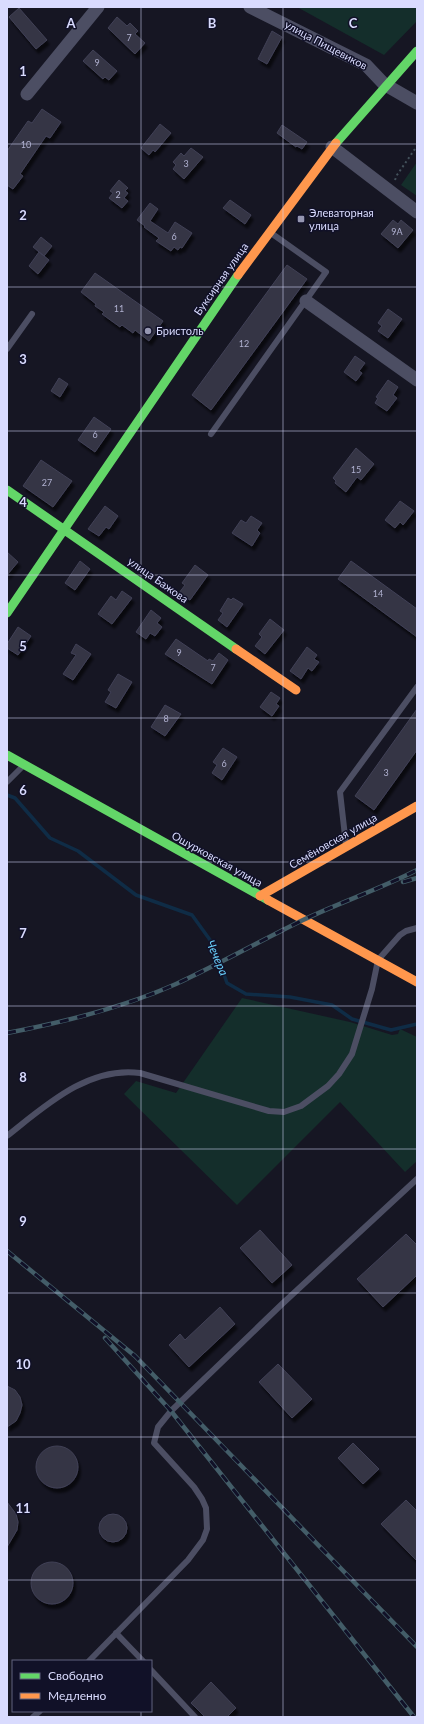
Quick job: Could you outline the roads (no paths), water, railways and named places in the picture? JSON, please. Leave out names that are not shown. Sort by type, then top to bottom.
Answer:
[{"type":"street","points":[[27,94],[98,7]]},
{"type":"street","name":"улица Пищевиков","points":[[250,7],[366,64],[384,84],[417,103]]},
{"type":"street","name":"Буксирная улица","points":[[7,614],[163,384],[270,232],[332,147],[384,84],[417,51]]},
{"type":"street","points":[[332,147],[417,212]]},
{"type":"street","points":[[306,301],[417,380]]},
{"type":"street","name":"улица Бажова","points":[[7,490],[296,690]]},
{"type":"street","name":"Ошурковская улица","points":[[7,755],[417,982]]},
{"type":"street","name":"Семёновская улица","points":[[260,896],[417,806]]},
{"type":"lane","points":[[211,434],[326,272],[270,232]]},
{"type":"lane","points":[[7,350],[32,314]]},
{"type":"lane","points":[[346,846],[340,792],[417,687]]},
{"type":"lane","points":[[7,782],[25,765]]},
{"type":"lane","points":[[7,1136],[55,1099],[76,1086],[98,1076],[126,1071],[140,1073],[270,1111],[284,1112],[292,1110],[310,1100],[328,1086],[346,1065],[352,1054],[372,989],[378,960],[400,935],[406,931],[417,928]]},
{"type":"lane","points":[[90,1660],[192,1555],[203,1540],[207,1529],[206,1508],[202,1499],[194,1487],[154,1443],[158,1427],[171,1411],[281,1305],[417,1179]]},
{"type":"lane","points":[[116,1633],[142,1660]]},
{"type":"lane","points":[[152,1671],[195,1717]]},
{"type":"waterway","name":"Чечера","points":[[7,795],[15,798],[50,838],[78,851],[136,895],[192,915],[213,944],[227,983],[246,994],[290,997],[332,1005],[352,1019],[391,1030],[417,1024]]},
{"type":"railway","points":[[7,1033],[93,1013],[156,993],[303,920],[417,870]]},
{"type":"railway","points":[[403,882],[417,878]]},
{"type":"railway","points":[[7,1251],[135,1356],[417,1647]]},
{"type":"railway","points":[[105,1338],[171,1411],[414,1717]]},
{"type":"place","name":"Элеваторная улица","points":[[301,219]]},
{"type":"place","name":"Бристоль","points":[[148,331]]}]
